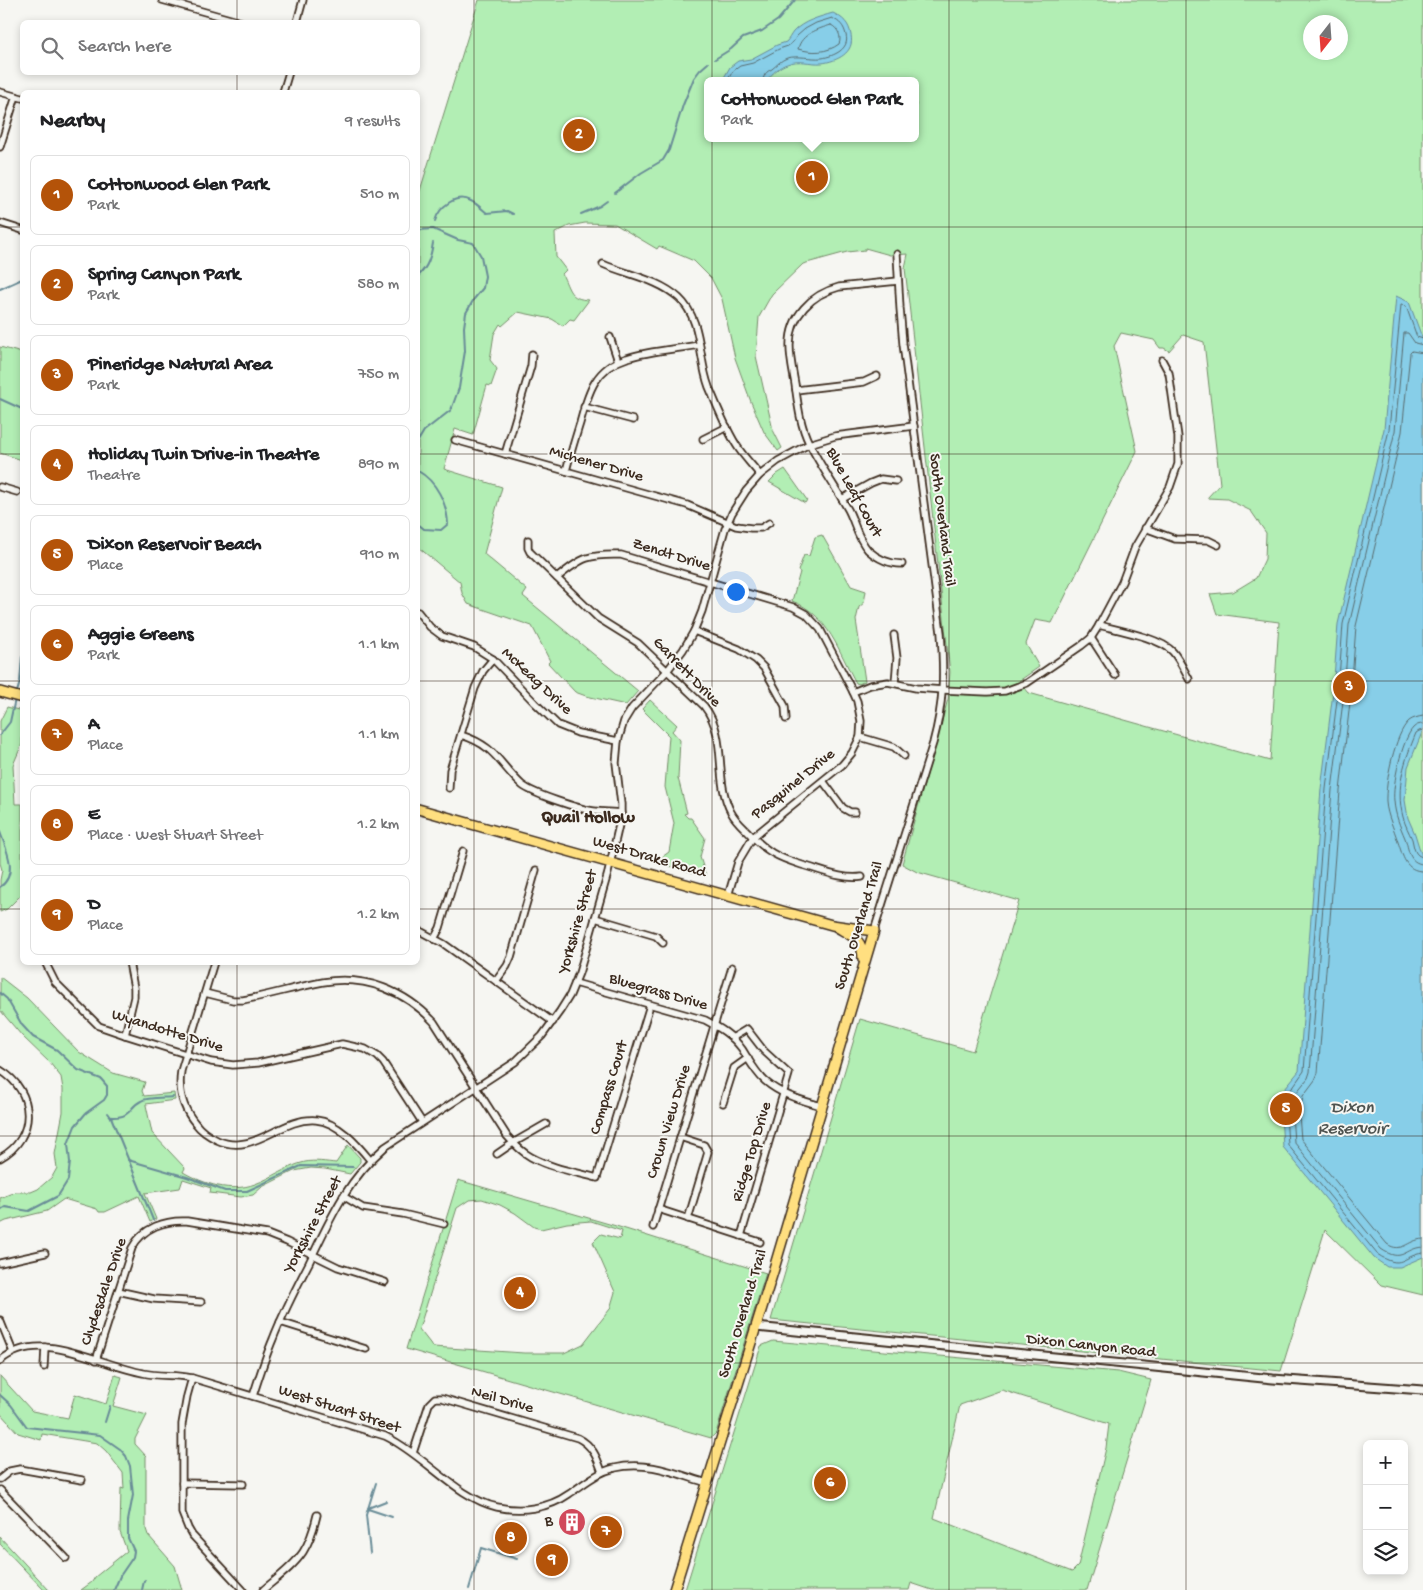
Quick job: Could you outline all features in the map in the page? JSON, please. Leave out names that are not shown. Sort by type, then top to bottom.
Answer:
[{"type":"main road","points":[[0,692],[20,697]]},
{"type":"main road","name":"West Drake Road","points":[[420,810],[832,925],[874,931]]},
{"type":"main road","points":[[832,925],[858,941],[863,952],[863,964]]},
{"type":"main road","name":"South Overland Trail","points":[[674,1590],[756,1327],[874,931]]},
{"type":"street","points":[[162,0],[234,20]]},
{"type":"street","points":[[298,20],[303,0]]},
{"type":"street","points":[[283,90],[287,75]]},
{"type":"street","points":[[0,92],[20,97]]},
{"type":"street","points":[[0,147],[16,96]]},
{"type":"street","points":[[0,223],[20,229]]},
{"type":"street","name":"South Overland Trail","points":[[874,931],[933,743],[939,720],[944,667],[903,344],[897,254]]},
{"type":"street","points":[[603,264],[648,280],[673,293],[680,299],[695,324],[706,378],[727,427],[738,448],[760,476]]},
{"type":"street","name":"Blue Leaf Court","points":[[898,281],[839,287],[824,292],[807,304],[796,320],[790,344],[801,422],[809,444],[851,514],[858,534],[867,548],[874,555],[890,564],[902,564]]},
{"type":"street","points":[[610,337],[618,361]]},
{"type":"street","points":[[566,471],[588,394],[595,381],[606,369],[618,361],[630,357],[699,345]]},
{"type":"street","points":[[505,454],[532,366],[532,354]]},
{"type":"street","points":[[853,692],[876,684],[895,683],[916,688],[943,690],[994,692],[1012,689],[1027,683],[1091,638],[1122,582],[1135,547],[1166,495],[1178,464],[1178,438],[1169,373],[1162,360]]},
{"type":"street","points":[[796,390],[864,382],[877,376]]},
{"type":"street","points":[[584,407],[632,420]]},
{"type":"street","name":"Yorkshire Street","points":[[253,1396],[280,1322],[312,1255],[343,1196],[370,1160],[385,1147],[515,1062],[529,1050],[553,1022],[575,984],[610,863],[621,813],[616,763],[618,741],[624,721],[632,708],[684,650],[694,631],[727,523],[739,501],[760,476],[778,460],[809,444],[835,436],[914,426]]},
{"type":"street","points":[[703,440],[727,427]]},
{"type":"street","name":"Michener Drive","points":[[455,440],[687,505],[727,523],[751,528],[761,528],[769,523]]},
{"type":"street","points":[[842,499],[871,482],[881,480],[896,481]]},
{"type":"street","points":[[0,487],[17,492]]},
{"type":"street","points":[[1145,528],[1175,539],[1208,540],[1218,545]]},
{"type":"street","name":"Garrett Drive","points":[[528,540],[530,552],[598,618],[638,643],[704,706],[714,722],[718,734],[724,794],[731,814],[753,837],[768,852],[786,860],[845,877],[862,877]]},
{"type":"street","name":"Zendt Drive","points":[[557,578],[572,565],[585,558],[602,554],[621,555],[792,607],[806,614],[820,629],[853,692]]},
{"type":"street","name":"McKeag Drive","points":[[420,614],[430,627],[442,636],[474,647],[493,659],[558,725],[578,733],[618,741]]},
{"type":"street","points":[[1099,625],[1148,638],[1168,647],[1177,657],[1189,679]]},
{"type":"street","points":[[694,631],[739,650],[764,668],[785,706],[786,719]]},
{"type":"street","points":[[894,635],[897,658],[895,683]]},
{"type":"street","points":[[1091,638],[1115,676]]},
{"type":"street","points":[[449,788],[448,775],[478,679],[493,659]]},
{"type":"street","name":"Pasquinel Drive","points":[[728,896],[738,862],[753,837],[848,760],[860,737],[860,711],[853,692]]},
{"type":"street","points":[[461,735],[474,739],[486,746],[522,784],[538,794],[592,811],[621,813]]},
{"type":"street","points":[[860,737],[894,747],[904,756]]},
{"type":"street","points":[[822,781],[843,808],[850,812],[855,812]]},
{"type":"street","points":[[434,939],[440,928],[463,851]]},
{"type":"street","points":[[496,981],[511,957],[536,870]]},
{"type":"street","points":[[595,918],[656,936],[664,943]]},
{"type":"street","points":[[420,931],[496,981],[553,1022]]},
{"type":"street","name":"Wyandotte Drive","points":[[46,965],[55,982],[94,1022],[106,1029],[217,1063],[244,1065],[273,1061],[342,1044],[358,1046],[371,1052],[383,1062],[422,1122]]},
{"type":"street","points":[[125,1035],[134,997],[130,965]]},
{"type":"street","points":[[213,965],[179,1080],[184,1106],[197,1126],[212,1137],[226,1143],[247,1143],[301,1121],[315,1120],[332,1124],[353,1141],[370,1160]]},
{"type":"street","name":"Crown View Drive","points":[[653,1227],[732,967]]},
{"type":"street","points":[[205,992],[233,1000],[243,1000],[339,980],[362,982],[387,988],[415,1004],[434,1022],[513,1143]]},
{"type":"street","name":"Bluegrass Drive","points":[[575,984],[705,1020],[732,1038],[763,1079],[784,1094],[821,1106]]},
{"type":"street","name":"Compass Court","points":[[513,1143],[530,1157],[544,1163],[596,1178],[650,1005]]},
{"type":"street","name":"Ridge Top Drive","points":[[732,1038],[746,1029],[789,1074],[741,1236]]},
{"type":"street","points":[[723,1103],[734,1068],[748,1058]]},
{"type":"street","points":[[0,1070],[8,1074],[23,1094],[27,1110],[25,1130],[15,1147],[0,1158]]},
{"type":"street","points":[[497,1154],[546,1124]]},
{"type":"street","points":[[680,1137],[701,1144],[706,1147],[708,1152],[688,1219]]},
{"type":"street","points":[[343,1196],[363,1208],[403,1214],[444,1224]]},
{"type":"street","points":[[658,1209],[760,1242]]},
{"type":"street","name":"Clydesdale Drive","points":[[96,1360],[136,1240],[149,1229],[163,1223],[187,1222],[267,1234],[338,1268],[385,1282]]},
{"type":"street","points":[[0,1263],[45,1253]]},
{"type":"street","points":[[118,1291],[154,1299],[201,1302]]},
{"type":"street","points":[[0,1320],[13,1352]]},
{"type":"street","points":[[280,1322],[366,1348]]},
{"type":"street","name":"Dixon Canyon Road","points":[[756,1327],[1273,1379],[1423,1390]]},
{"type":"street","points":[[44,1367],[45,1347]]},
{"type":"street","name":"West Stuart Street","points":[[0,1361],[13,1352],[27,1348],[45,1347],[65,1350],[143,1373],[192,1378],[385,1436],[413,1452],[473,1498],[508,1509],[533,1508],[552,1503],[568,1495],[602,1472],[617,1467],[641,1465],[653,1467],[707,1484]]},
{"type":"street","points":[[192,1378],[186,1396],[182,1424],[182,1513],[192,1535],[243,1590]]},
{"type":"street","name":"Neil Drive","points":[[413,1452],[429,1404],[434,1398],[442,1398],[585,1441],[593,1449],[602,1472]]},
{"type":"street","points":[[0,1479],[10,1471],[20,1470],[82,1480]]},
{"type":"street","points":[[182,1483],[243,1484]]},
{"type":"street","points":[[0,1490],[66,1558]]},
{"type":"street","points":[[263,1590],[302,1553],[317,1516]]},
{"type":"green space","points":[[479,0],[1423,0],[1423,1295],[1381,1285],[1325,1230],[1281,1371],[771,1320],[860,1019],[973,1051],[1019,901],[917,872],[902,864],[948,699],[950,672],[905,268],[908,254],[890,255],[865,248],[865,250],[847,252],[803,264],[772,294],[759,317],[756,356],[773,430],[782,448],[778,451],[764,432],[751,402],[735,358],[722,299],[711,278],[694,261],[659,246],[657,249],[615,224],[585,223],[569,226],[555,233],[556,257],[566,270],[562,274],[571,293],[577,298],[589,300],[574,320],[570,319],[563,326],[552,319],[518,312],[502,326],[500,324],[494,334],[490,360],[497,369],[491,386],[487,385],[473,435],[455,429],[444,469],[502,487],[484,554],[527,590],[523,596],[638,691],[626,705],[575,692],[548,663],[550,661],[532,626],[468,604],[462,593],[460,582],[420,549],[420,191]],"holes":[[[1121,333],[1154,340],[1160,348],[1169,351],[1183,335],[1204,342],[1220,484],[1207,498],[1227,499],[1251,511],[1266,533],[1265,559],[1256,578],[1233,592],[1210,594],[1217,614],[1279,622],[1270,761],[1029,693],[1019,681],[1039,667],[1026,644],[1035,620],[1052,623],[1137,451],[1114,346]]]},
{"type":"green space","points":[[0,347],[20,352],[20,459],[0,453]]},
{"type":"green space","points":[[785,469],[807,500],[805,503],[769,482]]},
{"type":"green space","points":[[822,535],[851,586],[866,591],[864,603],[859,607],[856,620],[865,681],[859,684],[856,683],[824,624],[804,607],[792,601],[800,572],[798,571],[804,555],[809,556],[815,537]]},
{"type":"green space","points":[[650,700],[677,725],[672,731],[680,740],[678,778],[687,813],[684,814],[691,818],[705,838],[700,857],[706,876],[655,862],[669,852],[674,823],[665,787],[669,736],[642,709]]},
{"type":"green space","points":[[7,707],[20,710],[20,749],[13,765],[15,804],[20,804],[20,896],[7,909],[0,912],[0,880],[2,870],[0,863],[0,721]]},
{"type":"green space","points":[[0,977],[27,998],[79,1052],[113,1073],[145,1082],[142,1091],[144,1096],[174,1093],[175,1100],[146,1105],[152,1133],[185,1168],[183,1172],[218,1186],[237,1188],[255,1184],[292,1166],[305,1162],[336,1163],[348,1145],[360,1158],[360,1162],[350,1174],[311,1168],[294,1171],[262,1187],[253,1195],[241,1197],[210,1193],[211,1188],[183,1179],[180,1188],[145,1193],[156,1219],[150,1222],[139,1196],[105,1212],[99,1212],[97,1209],[64,1199],[47,1211],[0,1224],[0,1198],[15,1192],[31,1192],[38,1189],[52,1177],[57,1168],[55,1154],[63,1112],[63,1089],[61,1077],[50,1063],[22,1036],[0,1010]]},
{"type":"green space","points":[[458,1180],[616,1226],[766,1273],[716,1433],[711,1438],[406,1349]],"holes":[[[482,1199],[500,1205],[534,1227],[541,1229],[567,1223],[591,1221],[622,1231],[620,1239],[601,1234],[593,1242],[615,1292],[610,1309],[583,1344],[564,1353],[524,1353],[433,1347],[419,1329],[457,1208],[469,1200]]]},
{"type":"green space","points":[[773,1341],[1118,1372],[1151,1380],[1087,1590],[932,1590],[911,1583],[909,1590],[685,1590],[761,1346]],"holes":[[[1002,1390],[1109,1424],[1106,1448],[1078,1566],[1072,1572],[934,1518],[960,1405]]]},
{"type":"green space","points":[[115,1375],[122,1377],[113,1406],[147,1415],[135,1439],[135,1444],[146,1456],[146,1529],[148,1535],[175,1566],[182,1590],[81,1590],[127,1551],[120,1532],[121,1488],[124,1489],[123,1473],[106,1451],[97,1443],[42,1434],[41,1440],[18,1433],[0,1413],[0,1376],[32,1411],[68,1418],[75,1394],[106,1404]]},
{"type":"green space","points":[[0,1537],[49,1590],[44,1590],[0,1544]]},
{"type":"water","points":[[833,13],[845,21],[849,27],[852,41],[848,51],[839,58],[822,63],[800,62],[784,65],[770,77],[724,77],[730,67],[738,61],[751,59],[786,42],[793,32],[811,20]]},
{"type":"water","name":"Dixon Reservoir","points":[[1396,296],[1409,302],[1423,340],[1423,730],[1408,767],[1405,800],[1408,818],[1423,860],[1423,1257],[1400,1267],[1387,1267],[1374,1258],[1283,1147],[1281,1114],[1285,1088],[1299,1071],[1321,789],[1333,692],[1338,624],[1384,429]]},
{"type":"waterway","points":[[715,59],[731,49],[743,38],[762,31],[778,20],[795,0]]},
{"type":"waterway","points":[[615,193],[641,173],[663,160],[669,150],[683,105],[694,78],[708,63]]},
{"type":"waterway","points":[[435,221],[444,206],[460,199],[471,201],[487,213],[507,211],[513,214]]},
{"type":"waterway","points":[[581,214],[607,201]]},
{"type":"waterway","points":[[420,230],[433,229],[458,240],[473,243],[481,256],[485,276],[483,288],[466,313],[464,327],[465,351],[459,388],[451,410],[424,431],[420,438]]},
{"type":"waterway","points":[[420,274],[428,261],[433,243]]},
{"type":"waterway","points":[[0,289],[20,280]]},
{"type":"waterway","points":[[0,399],[20,408]]},
{"type":"waterway","points":[[420,472],[439,493],[443,501],[448,524],[441,530],[424,529],[420,526]]},
{"type":"waterway","points":[[17,692],[20,682]]},
{"type":"waterway","points":[[0,735],[10,722],[15,699]]},
{"type":"waterway","points":[[0,832],[8,853],[10,868],[6,882],[0,887]]},
{"type":"waterway","points":[[0,993],[7,999],[22,1025],[33,1037],[57,1050],[78,1070],[101,1079],[107,1086],[107,1095],[104,1100],[86,1113],[75,1126],[68,1144],[70,1162],[68,1180],[58,1196],[29,1211],[5,1207],[0,1210]]},
{"type":"waterway","points":[[111,1117],[127,1114],[137,1103],[144,1100],[173,1097]]},
{"type":"waterway","points":[[108,1113],[153,1220]]},
{"type":"waterway","points":[[128,1160],[187,1177],[225,1191],[247,1191],[301,1166],[353,1167]]},
{"type":"waterway","points":[[0,1395],[11,1405],[27,1427],[100,1435],[120,1449],[126,1456],[130,1466],[133,1495],[128,1521],[128,1538],[134,1551],[133,1557],[120,1576],[114,1590]]},
{"type":"waterway","points":[[105,1422],[110,1406]]},
{"type":"waterway","points":[[370,1553],[366,1515],[376,1483]]},
{"type":"waterway","points":[[368,1508],[386,1501]]},
{"type":"waterway","points":[[368,1509],[392,1517]]},
{"type":"waterway","points":[[469,1589],[481,1548],[517,1559]]},
{"type":"waterway","points":[[142,1590],[145,1580]]},
{"type":"place","name":"Spring Canyon Park","points":[[579,135]]},
{"type":"place","name":"Cottonwood Glen Park","points":[[812,177]]},
{"type":"place","name":"Pineridge Natural Area","points":[[1349,687]]},
{"type":"place","name":"Dixon Reservoir Beach","points":[[1286,1109]]},
{"type":"place","name":"Holiday Twin Drive-in Theatre","points":[[520,1293]]},
{"type":"place","name":"Aggie Greens","points":[[830,1483]]},
{"type":"place","name":"B","points":[[572,1522]]},
{"type":"place","name":"A","points":[[606,1532]]},
{"type":"place","name":"E","points":[[511,1538]]},
{"type":"place","name":"D","points":[[552,1560]]},
{"type":"district","name":"Quail Hollow","points":[[588,818]]}]
